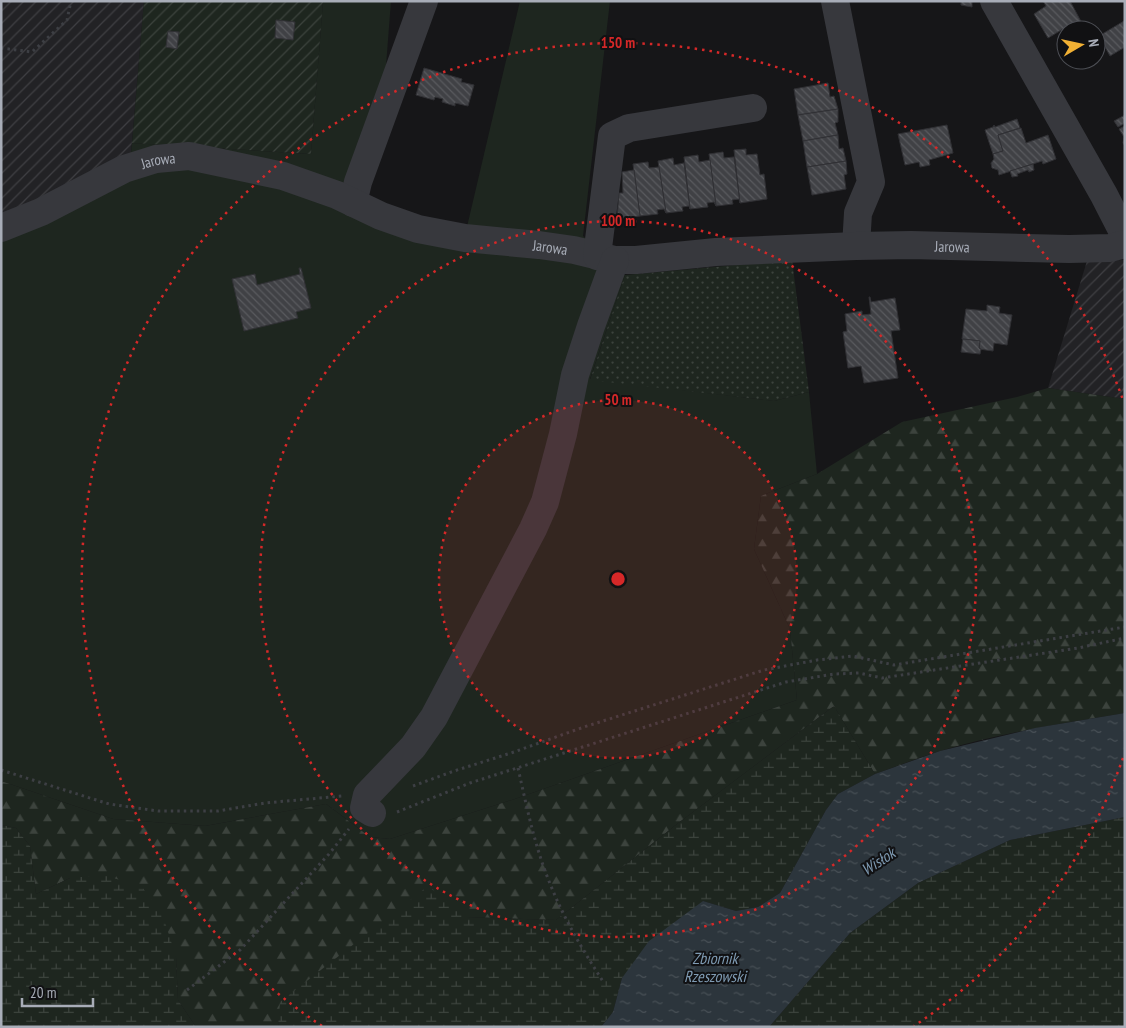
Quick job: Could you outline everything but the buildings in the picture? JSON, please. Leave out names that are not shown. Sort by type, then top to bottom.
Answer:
[{"type":"street","points":[[353,203],[358,182],[424,1]]},
{"type":"street","points":[[835,1],[871,182],[858,213],[856,246]]},
{"type":"street","points":[[994,1],[1104,195],[1125,236]]},
{"type":"street","points":[[368,806],[434,717],[533,530],[545,502],[563,434],[575,375],[590,326],[606,258],[612,136],[629,128],[753,108]]},
{"type":"street","name":"Jarowa","points":[[1,228],[41,212],[124,169],[156,159],[189,156],[283,176],[337,195],[381,216],[418,230],[465,238],[539,245],[606,258],[636,260],[716,252],[856,246],[911,245],[1069,250],[1110,248],[1125,244]]},
{"type":"path","points":[[1,48],[32,52],[67,20],[71,1]]},
{"type":"path","points":[[412,787],[584,727],[764,670],[817,660],[853,656],[894,665],[1125,627]]},
{"type":"path","points":[[1,770],[108,804],[158,811],[218,811],[304,799],[368,806],[385,816],[470,783],[786,682],[834,674],[858,673],[882,678],[1078,648],[1125,638]]},
{"type":"path","points":[[518,768],[536,845],[551,885],[573,933],[604,984]]},
{"type":"path","points":[[187,990],[240,950],[329,854],[368,806]]},
{"type":"shaded area","points":[[1,1],[144,1],[131,153],[1,217]]},
{"type":"shaded area","points":[[1125,260],[1125,399],[1048,388],[1087,261]]},
{"type":"green space","points":[[144,1],[323,1],[311,154],[132,143]]},
{"type":"green space","points":[[323,1],[391,1],[386,66],[347,185],[382,209],[466,231],[520,1],[610,1],[583,236],[625,275],[590,379],[774,401],[809,392],[817,474],[761,496],[754,549],[790,629],[797,700],[515,799],[390,839],[370,837],[326,804],[205,826],[113,819],[1,781],[1,217],[131,153],[132,143],[311,154]]},
{"type":"green space","points":[[792,260],[809,392],[774,401],[590,380],[625,275]]},
{"type":"green space","points":[[1048,388],[1125,399],[1125,713],[986,739],[940,751],[875,774],[834,706],[677,824],[556,920],[466,917],[281,1002],[278,1027],[196,1027],[178,1000],[176,957],[70,878],[36,894],[30,846],[16,828],[1,825],[1,781],[113,819],[205,826],[326,804],[370,837],[390,839],[515,799],[797,700],[790,629],[754,549],[761,496],[817,474],[902,422],[1017,397]]},
{"type":"green space","points":[[834,706],[875,774],[838,794],[826,810],[780,893],[758,907],[736,911],[703,901],[622,978],[613,1012],[601,1027],[278,1027],[280,1002],[428,886],[466,917],[556,920],[677,824]]},
{"type":"green space","points":[[1125,817],[1125,1027],[769,1027],[850,933],[918,883],[1010,840]]},
{"type":"green space","points":[[1,825],[16,828],[30,846],[36,894],[70,878],[104,875],[142,887],[163,916],[176,957],[178,1000],[196,1027],[1,1027]]},
{"type":"water","name":"Zbiornik Rzeszowski","points":[[1125,713],[1125,817],[1010,840],[918,883],[850,933],[769,1027],[601,1027],[613,1012],[622,978],[649,941],[703,901],[736,911],[758,907],[780,893],[826,810],[838,794],[875,774],[940,751],[1035,728]]},
{"type":"water label","name":"Wisłok","points":[[878,861]]}]
